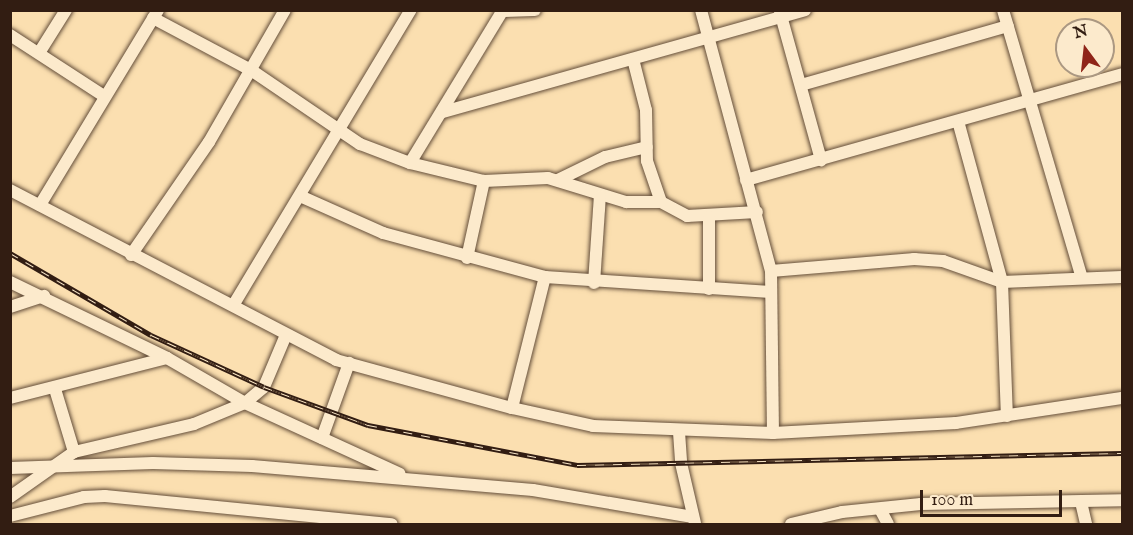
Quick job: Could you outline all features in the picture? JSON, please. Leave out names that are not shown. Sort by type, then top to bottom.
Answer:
[{"type":"street","points":[[39,53],[66,10]]},
{"type":"street","points":[[131,255],[209,142],[285,10]]},
{"type":"street","points":[[234,304],[411,10]]},
{"type":"street","points":[[410,163],[503,11],[535,10]]},
{"type":"street","points":[[701,10],[771,271],[772,433]]},
{"type":"street","points":[[443,112],[710,39],[780,14],[806,10]]},
{"type":"street","points":[[1003,10],[1082,278]]},
{"type":"street","points":[[40,205],[155,14],[251,70],[360,144],[410,163],[484,181],[558,180],[626,202],[661,202],[680,214],[709,217],[757,212]]},
{"type":"street","points":[[780,14],[821,160]]},
{"type":"street","points":[[801,85],[1008,26]]},
{"type":"street","points":[[10,35],[104,96]]},
{"type":"street","points":[[633,60],[646,110],[647,160],[661,202]]},
{"type":"street","points":[[746,180],[1122,74]]},
{"type":"street","points":[[958,121],[1002,282],[1007,416]]},
{"type":"street","points":[[558,180],[605,157],[647,147]]},
{"type":"street","points":[[467,258],[484,181]]},
{"type":"street","points":[[10,190],[131,255],[234,304],[286,335],[349,363],[512,408],[593,426],[679,432],[772,433],[1007,416],[1122,398]]},
{"type":"street","points":[[594,283],[600,195]]},
{"type":"street","points":[[300,196],[383,233],[467,258],[545,277],[594,283],[771,292]]},
{"type":"street","points":[[709,217],[709,289]]},
{"type":"street","points":[[771,271],[914,259],[943,261],[1002,282],[1122,277]]},
{"type":"street","points":[[512,408],[545,277]]},
{"type":"street","points":[[10,282],[44,296],[167,357],[245,403],[410,478]]},
{"type":"street","points":[[10,307],[44,296]]},
{"type":"street","points":[[10,498],[74,452],[194,424],[245,403],[264,387],[286,335]]},
{"type":"street","points":[[10,398],[167,357]]},
{"type":"street","points":[[322,438],[349,363]]},
{"type":"street","points":[[55,388],[74,452]]},
{"type":"street","points":[[10,468],[241,466],[410,478],[533,490],[694,521],[679,432]]},
{"type":"street","points":[[10,516],[84,497],[105,496],[392,525]]},
{"type":"street","points":[[791,525],[842,512],[944,503],[1122,500]]},
{"type":"street","points":[[1081,502],[1086,525]]},
{"type":"street","points":[[880,509],[888,525]]},
{"type":"railway","points":[[10,253],[151,335],[264,387],[368,425],[577,465],[1122,453]]}]
